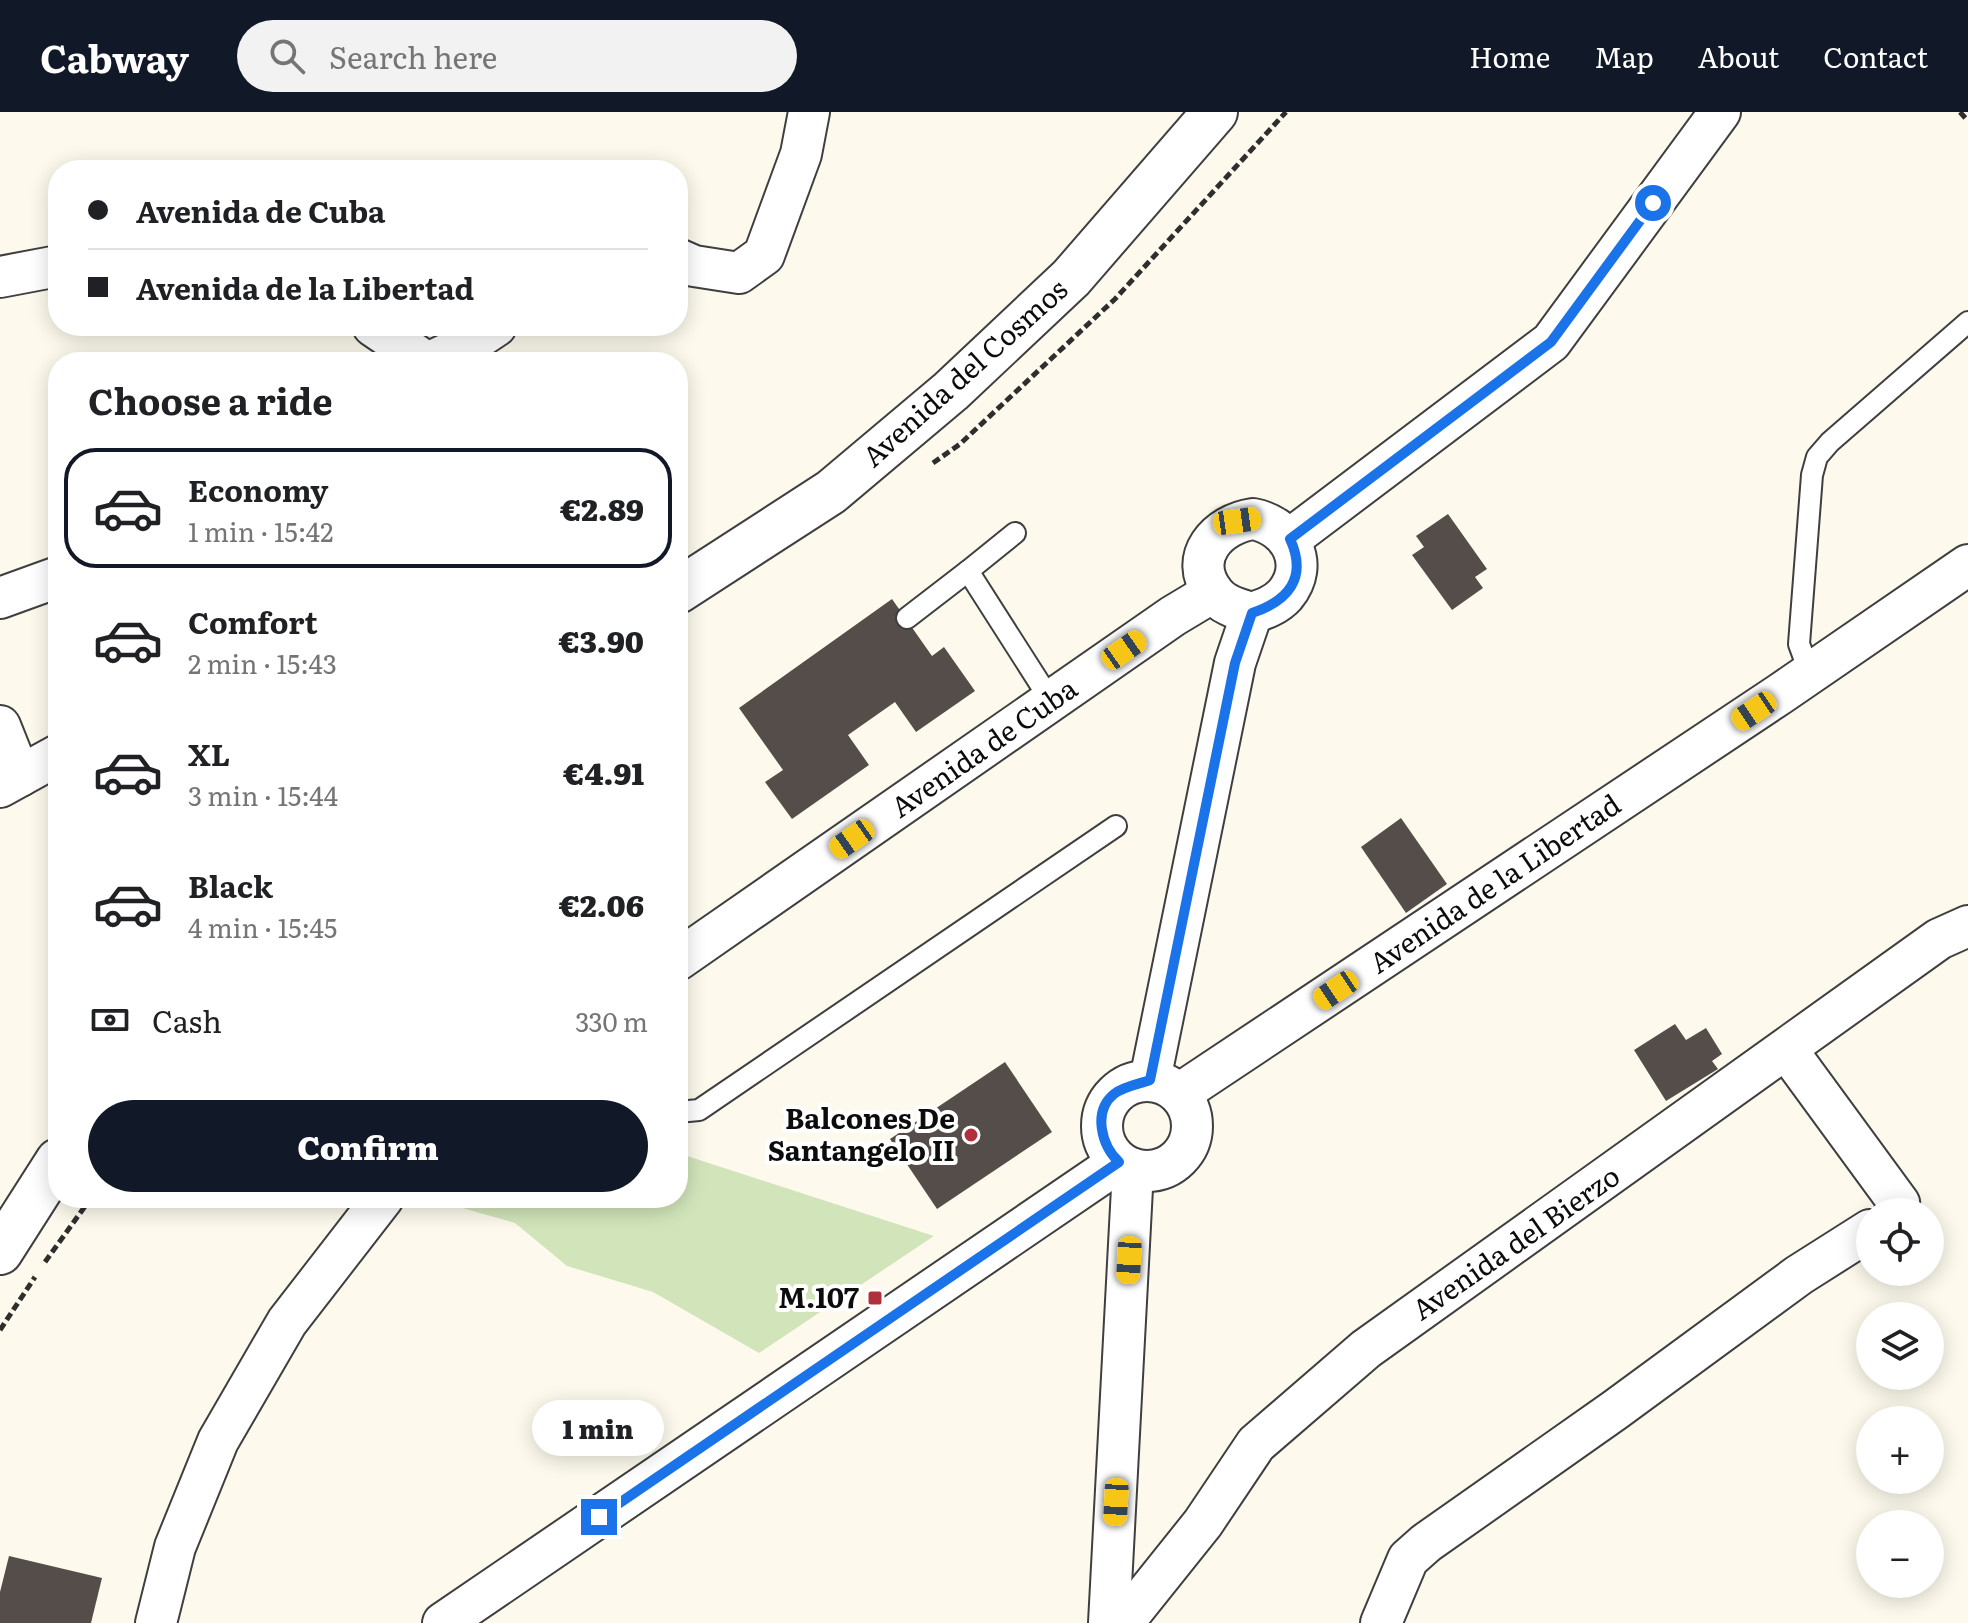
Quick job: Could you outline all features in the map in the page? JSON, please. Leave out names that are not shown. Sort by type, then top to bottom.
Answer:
[{"type":"street","points":[[688,263],[739,273],[764,255],[801,154],[809,112]]},
{"type":"street","name":"Avenida del Cosmos","points":[[688,585],[831,492],[951,391],[1071,278],[1215,112]]},
{"type":"street","points":[[1290,539],[1551,342],[1720,112]]},
{"type":"street","points":[[0,277],[48,268]]},
{"type":"street","points":[[388,336],[413,352]]},
{"type":"street","points":[[450,352],[481,336]]},
{"type":"street","points":[[1253,519],[1279,528],[1290,539],[1297,567],[1293,582],[1284,597],[1271,607],[1252,613],[1225,604],[1213,592],[1206,578],[1204,563],[1208,547],[1217,533],[1237,521],[1253,519]]},
{"type":"street","name":"Avenida de la Libertad","points":[[1164,1087],[1810,674],[1968,565]]},
{"type":"street","points":[[0,598],[48,581]]},
{"type":"street","name":"Avenida de Cuba","points":[[688,953],[1173,616],[1213,592]]},
{"type":"street","points":[[1164,1087],[1235,663],[1252,613]]},
{"type":"street","points":[[0,726],[10,782],[48,761]]},
{"type":"street","name":"Avenida del Bierzo","points":[[1123,1623],[1203,1523],[1256,1444],[1366,1349],[1939,939],[1968,926]]},
{"type":"street","points":[[1787,1050],[1896,1198]]},
{"type":"street","points":[[443,1623],[1126,1166],[1164,1168],[1187,1148],[1192,1133],[1191,1117],[1164,1087]]},
{"type":"street","points":[[1109,1623],[1126,1166],[1104,1142],[1101,1127],[1105,1106],[1114,1093],[1164,1087]]},
{"type":"street","points":[[0,1252],[48,1177]]},
{"type":"street","points":[[156,1623],[175,1547],[218,1441],[287,1322],[375,1208]]},
{"type":"street","points":[[1381,1623],[1408,1559],[1426,1543],[1799,1275],[1856,1239]]},
{"type":"lane","points":[[1810,674],[1799,644],[1812,475],[1817,457],[1830,442],[1968,322]]},
{"type":"lane","points":[[907,618],[1015,533]]},
{"type":"lane","points":[[968,571],[1051,701]]},
{"type":"lane","points":[[688,1111],[699,1110],[1116,826]]},
{"type":"path","points":[[1960,112],[1968,121]]},
{"type":"green space","points":[[688,1156],[934,1236],[759,1353],[653,1292],[567,1266],[515,1223],[462,1208],[688,1208]]},
{"type":"building","points":[[1448,514],[1487,569],[1475,577],[1483,588],[1452,610],[1412,555],[1424,547],[1416,536]]},
{"type":"building","points":[[892,599],[932,656],[944,647],[975,691],[916,732],[895,702],[848,735],[869,765],[792,819],[765,782],[783,770],[739,708]]},
{"type":"building","points":[[1401,818],[1447,884],[1406,913],[1361,847]]},
{"type":"building","points":[[1675,1024],[1686,1040],[1706,1028],[1722,1054],[1712,1061],[1718,1069],[1666,1101],[1634,1050]]},
{"type":"building","name":"Balcones De Santangelo II","points":[[1005,1062],[1052,1132],[937,1209],[890,1139]]},
{"type":"building","points":[[9,1556],[102,1578],[91,1623],[0,1623],[0,1592]]},
{"type":"place","name":"Balcones De Santangelo II","points":[[971,1135]]},
{"type":"place","name":"M.107","points":[[875,1298]]},
{"type":"route","points":[[599,1517],[1119,1162],[1104,1142],[1101,1127],[1105,1106],[1114,1093],[1150,1080],[1235,663],[1252,613],[1271,607],[1284,597],[1293,582],[1297,567],[1290,539],[1551,342],[1653,203]]}]
